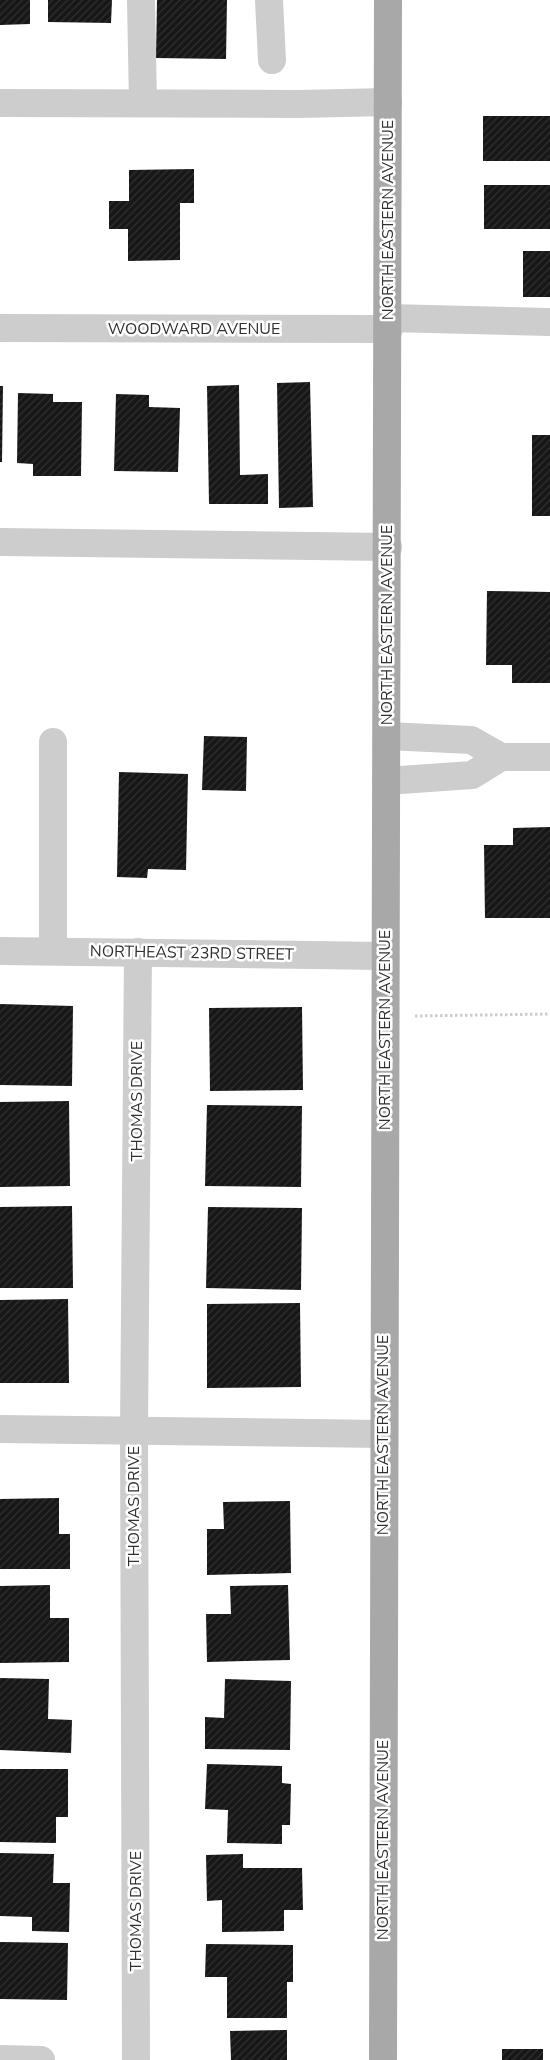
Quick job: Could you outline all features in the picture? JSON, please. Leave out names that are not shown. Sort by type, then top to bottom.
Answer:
[{"type":"main road","name":"NORTH EASTERN AVENUE","points":[[383,2060],[382,1434],[389,324],[388,0]]},
{"type":"street","points":[[141,0],[143,103]]},
{"type":"street","points":[[269,0],[272,60]]},
{"type":"street","points":[[0,103],[298,104],[388,102]]},
{"type":"street","name":"WOODWARD AVENUE","points":[[0,328],[550,322]]},
{"type":"street","points":[[0,542],[388,547]]},
{"type":"street","points":[[387,736],[471,740],[501,757],[550,757]]},
{"type":"street","points":[[53,742],[53,951]]},
{"type":"street","points":[[386,781],[472,775],[501,757]]},
{"type":"street","name":"NORTHEAST 23RD STREET","points":[[0,950],[385,956]]},
{"type":"street","name":"THOMAS DRIVE","points":[[136,2060],[134,1430],[138,952]]},
{"type":"street","points":[[0,1429],[382,1434]]},
{"type":"street","points":[[0,2059],[41,2060]]},
{"type":"path","points":[[385,1017],[550,1014]]},
{"type":"building","points":[[0,0],[30,0],[30,24],[0,25]]},
{"type":"building","points":[[48,0],[112,0],[111,23],[48,22]]},
{"type":"building","points":[[157,0],[227,0],[226,59],[156,58]]},
{"type":"building","points":[[483,116],[550,116],[550,161],[483,161]]},
{"type":"building","points":[[194,169],[194,203],[180,203],[180,260],[128,261],[128,229],[109,229],[109,201],[129,201],[129,170]]},
{"type":"building","points":[[484,185],[550,185],[550,229],[484,229]]},
{"type":"building","points":[[523,251],[550,251],[550,297],[523,297]]},
{"type":"building","points":[[310,382],[313,507],[279,508],[277,383]]},
{"type":"building","points":[[239,385],[240,475],[268,474],[268,504],[209,504],[207,386]]},
{"type":"building","points":[[0,386],[3,386],[2,462],[0,462]]},
{"type":"building","points":[[18,393],[53,394],[53,402],[82,402],[81,476],[33,476],[33,464],[17,463]]},
{"type":"building","points":[[116,394],[149,395],[149,407],[180,408],[178,472],[114,471]]},
{"type":"building","points":[[532,435],[550,435],[550,516],[532,516]]},
{"type":"building","points":[[487,591],[550,592],[550,683],[512,683],[512,665],[486,665]]},
{"type":"building","points":[[204,736],[247,737],[246,791],[202,790]]},
{"type":"building","points":[[119,772],[188,774],[186,870],[148,869],[147,878],[117,877]]},
{"type":"building","points":[[550,827],[550,918],[485,918],[484,845],[513,845],[513,828]]},
{"type":"building","points":[[0,1004],[73,1006],[72,1086],[0,1085]]},
{"type":"building","points":[[302,1007],[303,1090],[210,1091],[209,1008]]},
{"type":"building","points":[[69,1101],[70,1186],[0,1187],[0,1102]]},
{"type":"building","points":[[207,1105],[302,1106],[301,1187],[205,1186]]},
{"type":"building","points":[[72,1206],[73,1288],[0,1288],[0,1207]]},
{"type":"building","points":[[208,1207],[302,1208],[301,1290],[206,1288]]},
{"type":"building","points":[[68,1299],[69,1383],[0,1383],[0,1300]]},
{"type":"building","points":[[300,1303],[301,1387],[207,1388],[207,1304]]},
{"type":"building","points":[[59,1498],[59,1534],[70,1534],[70,1569],[0,1569],[0,1499]]},
{"type":"building","points":[[290,1501],[291,1573],[207,1575],[207,1529],[224,1529],[223,1502]]},
{"type":"building","points":[[50,1585],[50,1618],[69,1618],[69,1662],[0,1663],[0,1586]]},
{"type":"building","points":[[288,1585],[290,1660],[207,1662],[206,1614],[231,1614],[230,1586]]},
{"type":"building","points":[[0,1678],[49,1679],[48,1719],[72,1720],[71,1753],[0,1750]]},
{"type":"building","points":[[225,1679],[291,1681],[290,1750],[205,1749],[205,1717],[224,1718]]},
{"type":"building","points":[[207,1764],[282,1766],[282,1783],[291,1784],[290,1825],[282,1825],[282,1844],[227,1843],[228,1810],[205,1809]]},
{"type":"building","points":[[0,1769],[68,1769],[68,1817],[56,1817],[56,1843],[0,1842]]},
{"type":"building","points":[[0,1853],[54,1854],[53,1883],[70,1883],[69,1932],[32,1931],[32,1917],[0,1916]]},
{"type":"building","points":[[243,1854],[243,1868],[302,1868],[303,1910],[284,1910],[284,1931],[222,1932],[222,1900],[207,1901],[206,1855]]},
{"type":"building","points":[[0,1942],[68,1943],[67,2000],[0,1999]]},
{"type":"building","points":[[206,1944],[293,1945],[293,1982],[287,1982],[287,2018],[227,2018],[227,1977],[205,1977]]},
{"type":"building","points":[[287,2030],[287,2060],[231,2060],[230,2031]]},
{"type":"building","points":[[502,2049],[543,2049],[543,2060],[502,2060]]}]
